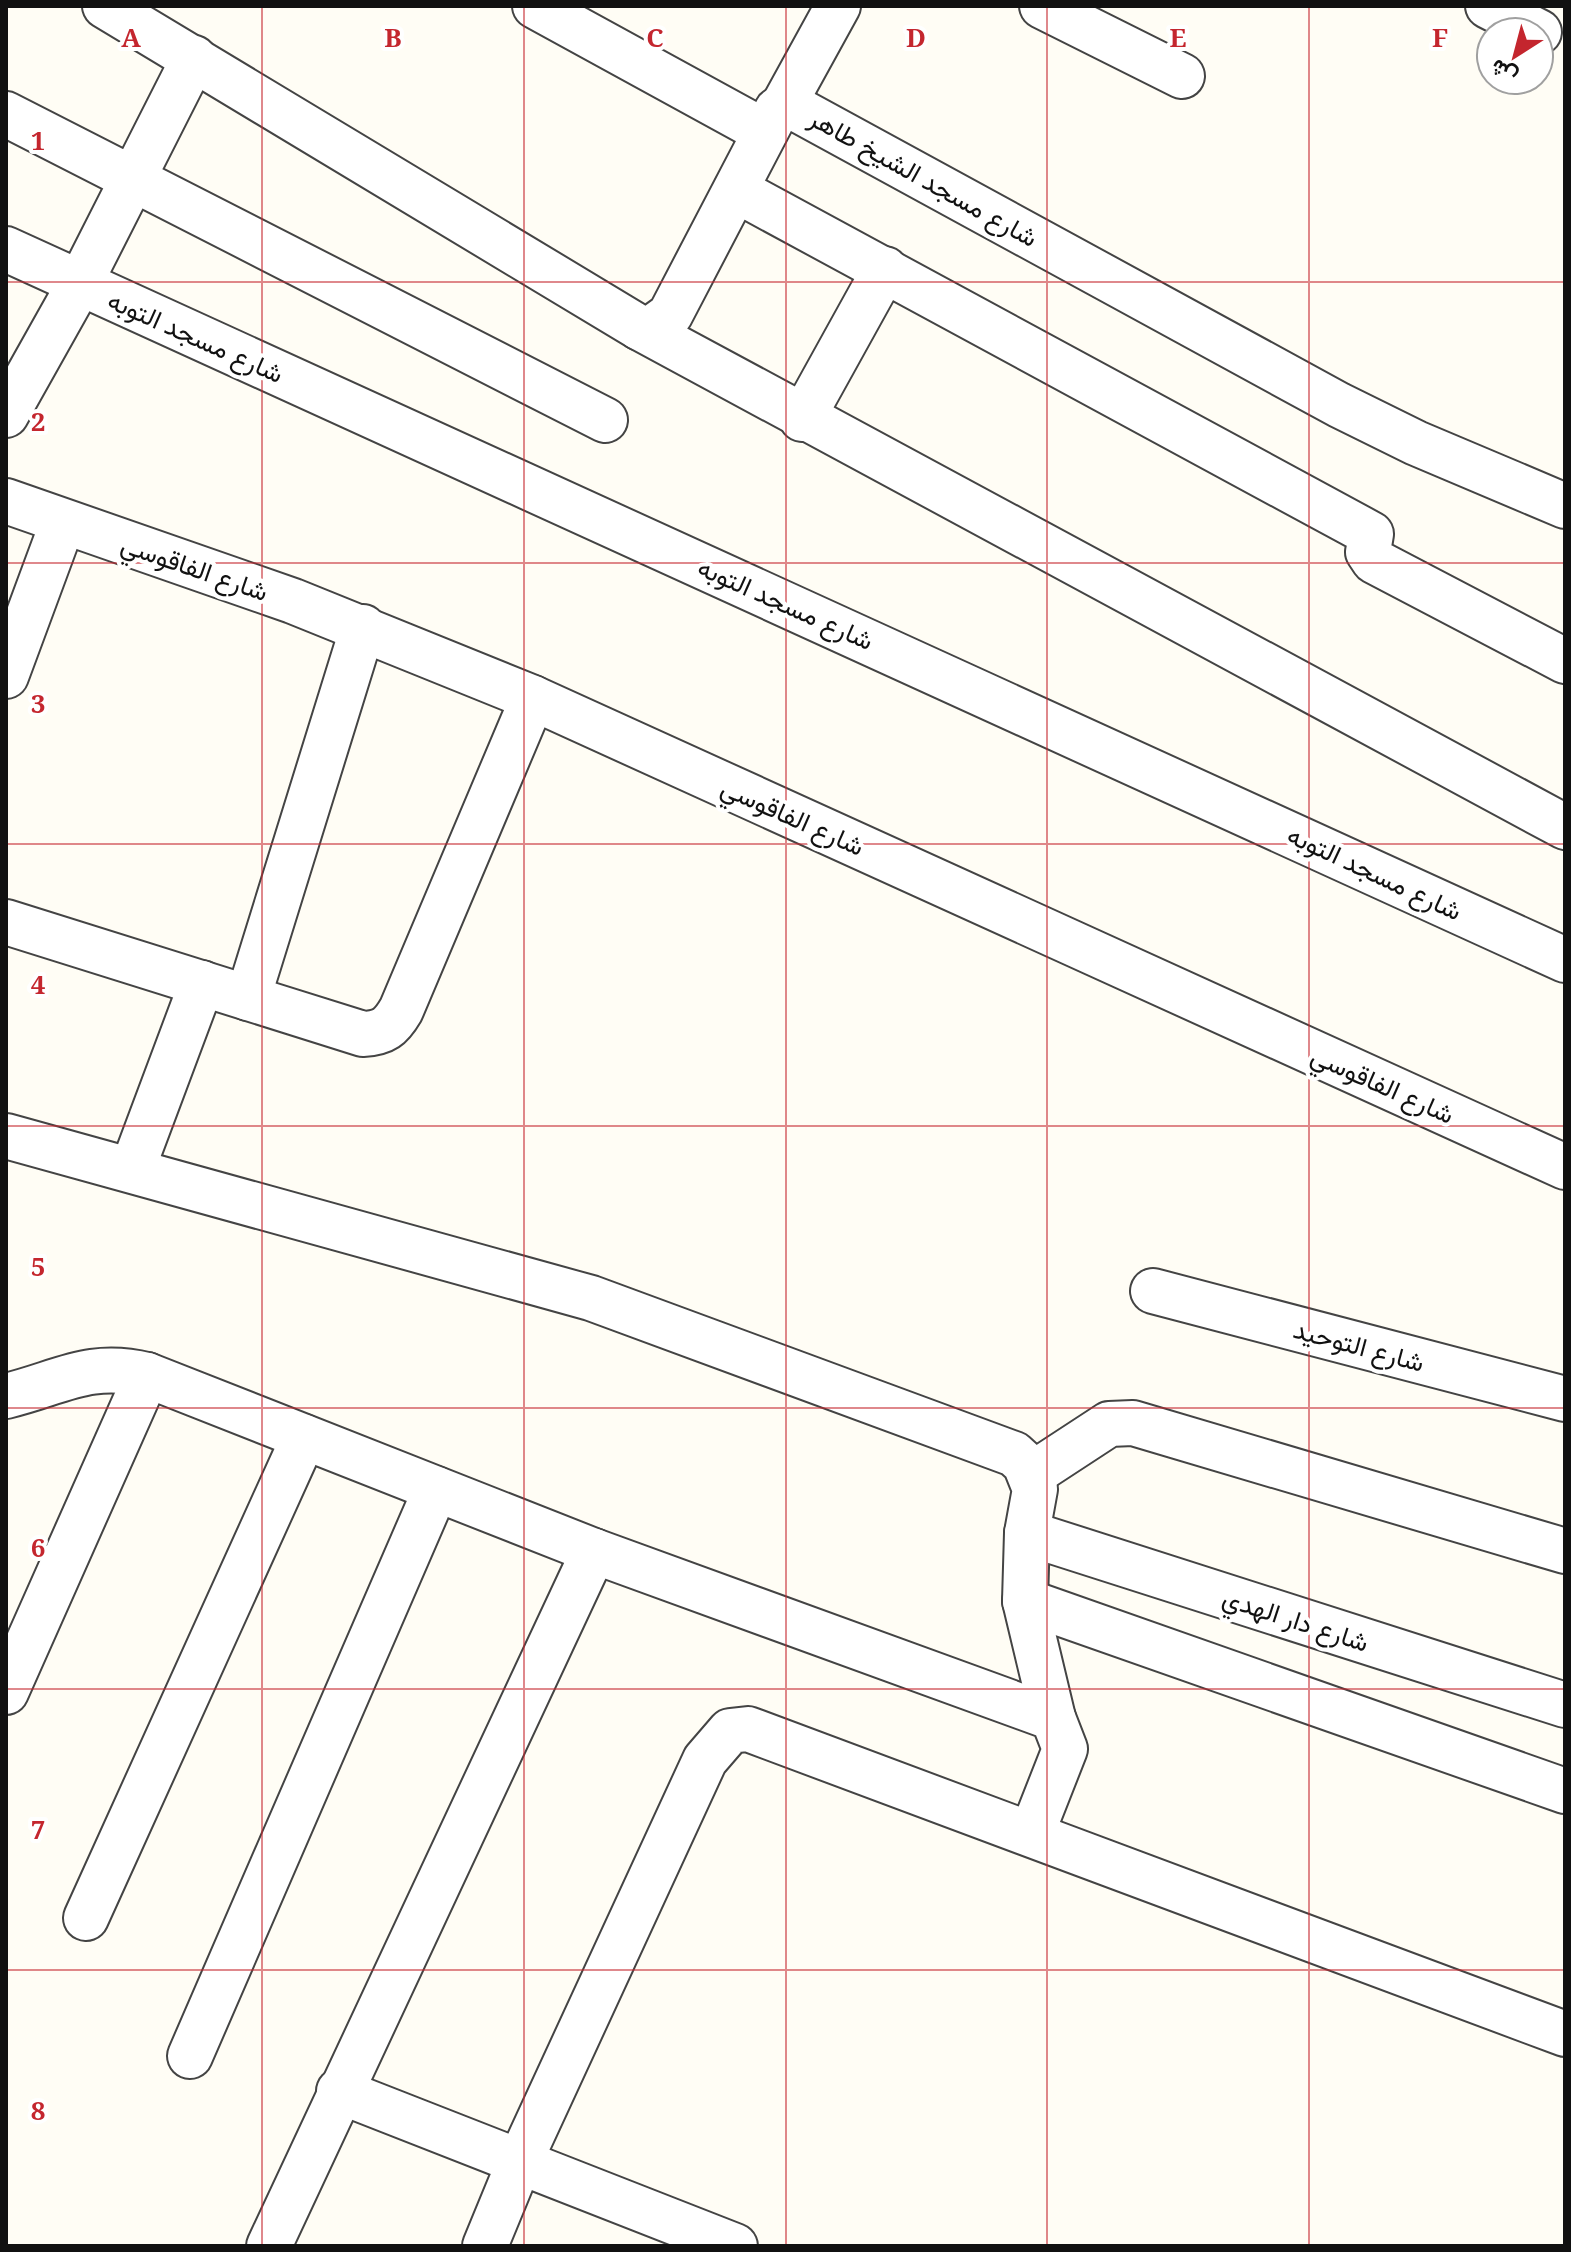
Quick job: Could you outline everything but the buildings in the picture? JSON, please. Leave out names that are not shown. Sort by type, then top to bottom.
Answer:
[{"type":"street","name":"شارع مسجد الشيخ طاهر","points":[[535,6],[774,119],[800,109],[1339,405],[1416,443],[1565,506]]},
{"type":"street","points":[[640,328],[652,328],[670,315],[838,6]]},
{"type":"street","points":[[1042,6],[1182,76]]},
{"type":"street","points":[[1488,6],[1508,16]]},
{"type":"street","points":[[121,10],[194,58],[640,328],[802,419],[1565,827]]},
{"type":"street","points":[[6,415],[80,283],[194,58]]},
{"type":"street","points":[[6,114],[605,420]]},
{"type":"street","points":[[736,190],[1371,534],[1368,552],[1374,561],[1565,661]]},
{"type":"street","name":"شارع مسجد التوبه","points":[[6,249],[1565,960]]},
{"type":"street","points":[[802,419],[885,269]]},
{"type":"street","name":"شارع الفاقوسي","points":[[6,501],[363,627],[533,698],[1565,1167]]},
{"type":"street","points":[[6,676],[63,522]]},
{"type":"street","points":[[248,998],[363,627]]},
{"type":"street","points":[[6,922],[363,1034],[377,1033],[390,1027],[533,698]]},
{"type":"street","points":[[132,1170],[202,983]]},
{"type":"street","points":[[6,1136],[591,1298],[1014,1454],[1025,1464],[1035,1489],[1027,1533],[1025,1601],[1053,1718],[1065,1749],[1032,1833]]},
{"type":"street","name":"شارع التوحيد","points":[[1153,1291],[1565,1399]]},
{"type":"street","points":[[6,1396],[80,1371],[119,1368],[147,1375],[594,1551],[1053,1718]]},
{"type":"street","points":[[6,1692],[147,1375]]},
{"type":"street","points":[[1031,1475],[1109,1424],[1133,1423],[1565,1551]]},
{"type":"street","points":[[86,1918],[304,1437]]},
{"type":"street","points":[[190,2056],[436,1489]]},
{"type":"street","name":"شارع دار الهدي","points":[[1027,1533],[1565,1705]]},
{"type":"street","points":[[269,2246],[594,1551]]},
{"type":"street","points":[[1025,1601],[1565,1791]]},
{"type":"street","points":[[485,2246],[520,2161],[705,1760],[730,1731],[748,1729],[1565,2034]]},
{"type":"street","points":[[339,2091],[735,2246]]}]
